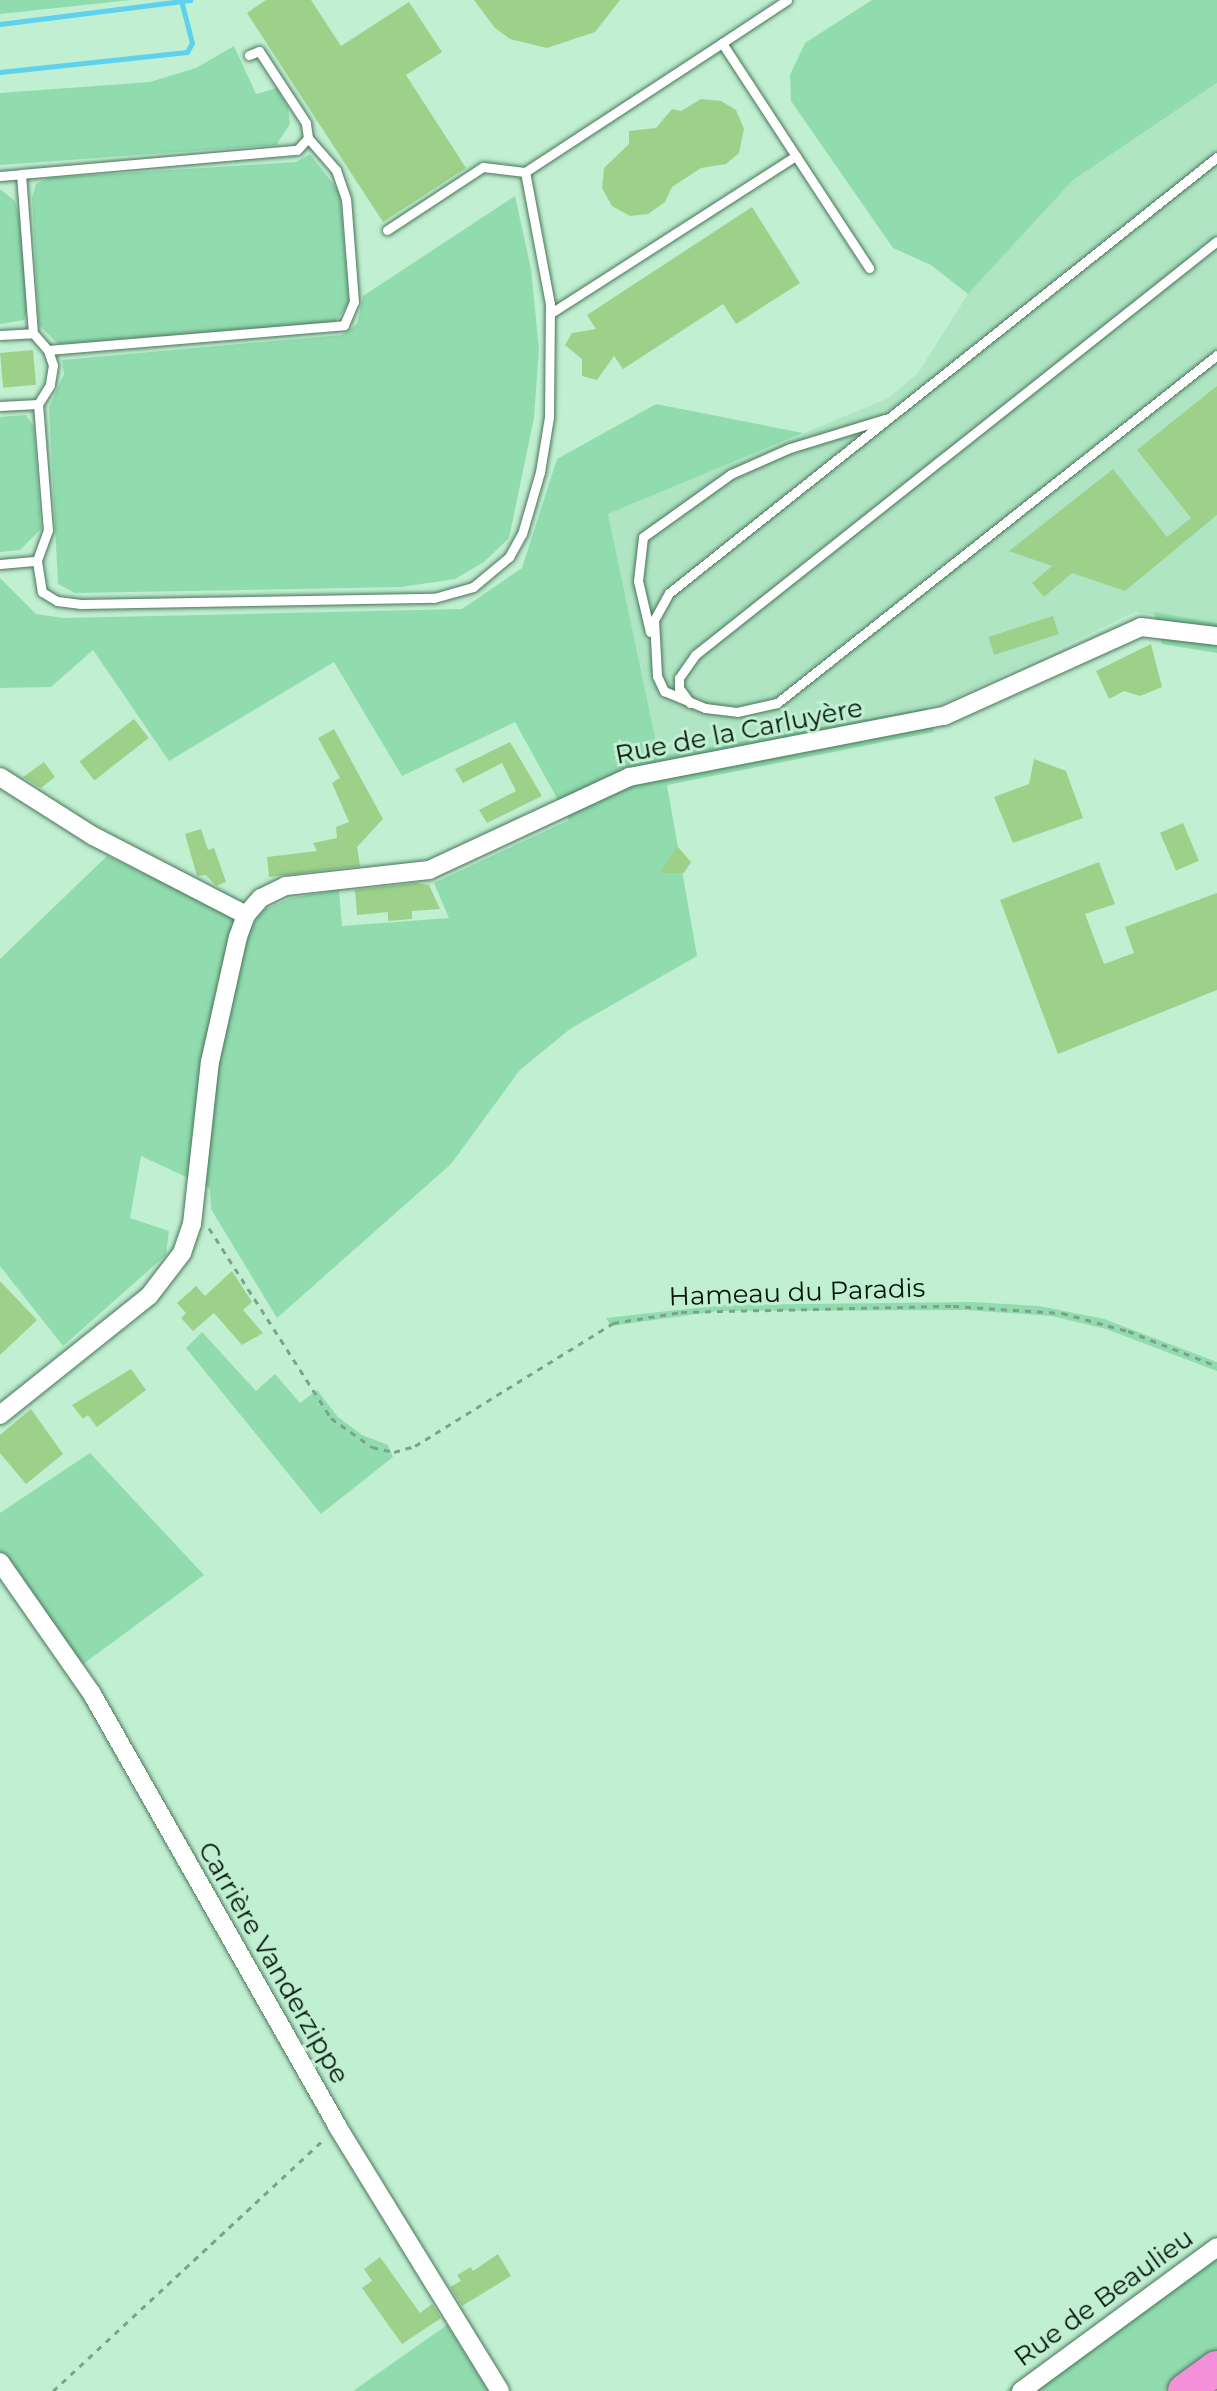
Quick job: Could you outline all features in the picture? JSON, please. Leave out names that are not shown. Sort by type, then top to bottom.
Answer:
[{"type":"highway","points":[[1185,2391],[1217,2368]]},
{"type":"street","name":"Rue de la Carluyère","points":[[246,915],[261,898],[286,886],[429,870],[629,777],[944,716],[1131,630],[1165,626],[1217,636]]},
{"type":"street","points":[[0,777],[93,836],[246,915],[206,1085],[194,1206],[182,1253],[163,1281],[0,1415]]},
{"type":"street","name":"Carrière Vanderzippe","points":[[0,1562],[92,1694],[337,2126],[500,2391]]},
{"type":"street","name":"Rue de Beaulieu","points":[[1021,2391],[1217,2247]]},
{"type":"lane","points":[[387,230],[483,167],[525,172],[787,0]]},
{"type":"lane","points":[[722,43],[869,268]]},
{"type":"lane","points":[[48,350],[344,325],[354,302],[346,199],[336,170],[308,138],[306,123],[259,51],[249,55]]},
{"type":"lane","points":[[0,176],[292,152],[308,138]]},
{"type":"lane","points":[[551,313],[796,156]]},
{"type":"lane","points":[[653,644],[654,620],[669,593],[1217,157]]},
{"type":"lane","points":[[21,174],[33,333],[48,350],[52,375],[38,404],[48,530],[37,561],[42,592],[67,603],[416,600],[473,587],[509,557],[533,501],[549,417],[551,313],[543,248],[525,172]]},
{"type":"lane","points":[[690,703],[679,688],[679,678],[695,655],[1217,241]]},
{"type":"lane","points":[[0,335],[33,333]]},
{"type":"lane","points":[[899,412],[731,474],[643,537],[638,581],[664,691],[690,703],[737,712],[777,703],[1217,355]]},
{"type":"lane","points":[[0,406],[38,404]]},
{"type":"lane","points":[[0,564],[37,561]]},
{"type":"path","name":"Hameau du Paradis","points":[[194,1206],[331,1418],[372,1447],[394,1452],[415,1446],[613,1323],[681,1312],[953,1306],[1062,1313],[1128,1331],[1217,1366]]},
{"type":"path","points":[[53,2391],[337,2126]]},
{"type":"shaded area","points":[[0,0],[131,0],[0,14]]},
{"type":"shaded area","points":[[872,0],[1217,0],[1217,83],[1073,180],[968,294],[931,265],[893,248],[791,101],[790,75],[805,43]]},
{"type":"shaded area","points":[[234,46],[256,94],[277,88],[288,108],[290,124],[276,145],[0,165],[0,93],[150,82],[196,68]]},
{"type":"shaded area","points":[[1217,83],[1217,623],[1135,612],[942,704],[659,756],[608,514],[889,398],[918,373],[968,294],[1073,180]]},
{"type":"shaded area","points":[[310,154],[340,193],[349,304],[334,323],[58,344],[39,325],[32,198],[36,184],[48,178],[296,162]]},
{"type":"shaded area","points":[[0,189],[15,201],[20,219],[27,312],[24,320],[0,324]]},
{"type":"shaded area","points":[[515,196],[531,269],[539,349],[534,418],[509,538],[484,562],[455,579],[401,587],[75,593],[58,584],[49,407],[64,374],[62,360],[341,335],[357,324],[363,296]]},
{"type":"shaded area","points":[[656,404],[803,433],[608,514],[659,756],[927,708],[934,732],[667,785],[697,956],[570,1029],[520,1070],[451,1164],[277,1318],[211,1209],[210,1188],[141,1156],[130,1218],[169,1231],[166,1255],[63,1346],[0,1266],[0,959],[107,856],[253,926],[259,912],[291,898],[339,890],[342,926],[449,918],[434,883],[569,820],[515,722],[402,776],[334,662],[169,761],[93,650],[51,687],[0,688],[0,578],[36,614],[63,618],[462,609],[522,568],[557,459]]},
{"type":"shaded area","points":[[26,415],[34,427],[41,529],[20,550],[0,552],[0,417]]},
{"type":"shaded area","points":[[1154,612],[1217,623],[1217,653],[1162,644]]},
{"type":"shaded area","points":[[972,1302],[1039,1306],[1104,1319],[1217,1362],[1217,1371],[1106,1329],[1052,1316],[966,1310],[718,1311],[611,1326],[606,1318],[722,1305]]},
{"type":"shaded area","points":[[202,1332],[256,1391],[275,1374],[300,1403],[317,1390],[338,1417],[362,1435],[388,1445],[393,1457],[321,1514],[186,1348]]},
{"type":"shaded area","points":[[90,1453],[204,1575],[71,1673],[0,1573],[0,1513]]},
{"type":"shaded area","points":[[1217,2236],[1217,2355],[1164,2391],[1005,2391]]},
{"type":"shaded area","points":[[447,2325],[488,2391],[353,2391]]},
{"type":"building","points":[[266,0],[311,0],[341,46],[409,2],[442,52],[406,75],[466,168],[383,222],[247,13]]},
{"type":"building","points":[[474,0],[620,0],[595,32],[547,48],[510,39],[495,28]]},
{"type":"building","points":[[701,99],[721,101],[736,110],[744,129],[739,153],[726,164],[701,168],[672,187],[665,202],[648,214],[630,216],[612,206],[602,188],[604,168],[629,144],[629,131],[656,128],[672,109],[681,111]]},
{"type":"building","points":[[752,207],[800,283],[736,324],[723,304],[623,369],[614,356],[597,380],[582,376],[582,359],[565,345],[572,333],[596,329],[587,315]]},
{"type":"building","points":[[33,350],[36,385],[3,388],[0,353]]},
{"type":"building","points":[[1217,386],[1217,515],[1125,591],[1072,573],[1044,597],[1032,583],[1052,566],[1009,551],[1113,469],[1167,537],[1191,518],[1137,450]]},
{"type":"building","points":[[1053,616],[1059,634],[994,655],[988,637]]},
{"type":"building","points":[[1151,644],[1162,687],[1140,696],[1124,691],[1109,699],[1096,671]]},
{"type":"building","points":[[134,719],[149,738],[94,780],[80,761]]},
{"type":"building","points":[[334,729],[383,819],[357,847],[360,866],[269,877],[267,857],[317,851],[313,843],[337,838],[336,827],[349,822],[332,783],[340,778],[318,738]]},
{"type":"building","points":[[510,742],[542,796],[487,823],[479,810],[516,791],[502,763],[463,783],[455,769]]},
{"type":"building","points":[[1034,759],[1066,771],[1083,818],[1013,843],[994,797],[1029,784]]},
{"type":"building","points":[[44,762],[55,777],[41,788],[23,777]]},
{"type":"building","points":[[1183,823],[1199,861],[1176,871],[1160,833]]},
{"type":"building","points":[[201,829],[208,850],[214,848],[226,882],[216,886],[206,875],[197,876],[185,834]]},
{"type":"building","points":[[677,846],[691,862],[684,873],[660,873]]},
{"type":"building","points":[[1099,862],[1115,904],[1085,914],[1104,964],[1134,953],[1125,927],[1217,893],[1217,990],[1058,1054],[1000,900]]},
{"type":"building","points":[[416,883],[429,885],[440,909],[412,911],[412,919],[388,921],[388,912],[357,915],[355,890]]},
{"type":"building","points":[[232,1271],[252,1302],[243,1310],[263,1333],[242,1345],[214,1313],[193,1331],[181,1318],[186,1313],[177,1303],[196,1286],[205,1296]]},
{"type":"building","points":[[0,1281],[37,1320],[0,1355]]},
{"type":"building","points":[[131,1369],[146,1390],[97,1427],[88,1415],[83,1419],[72,1405]]},
{"type":"building","points":[[31,1409],[63,1454],[26,1484],[0,1453],[0,1435]]},
{"type":"building","points":[[498,2254],[511,2276],[462,2306],[450,2287],[461,2281],[457,2275],[471,2267],[473,2271]]},
{"type":"building","points":[[380,2257],[420,2313],[432,2304],[441,2318],[402,2344],[362,2288],[372,2281],[364,2269]]},
{"type":"waterway","points":[[0,24],[190,0]]},
{"type":"waterway","points":[[0,72],[187,52],[192,43],[182,4]]}]
